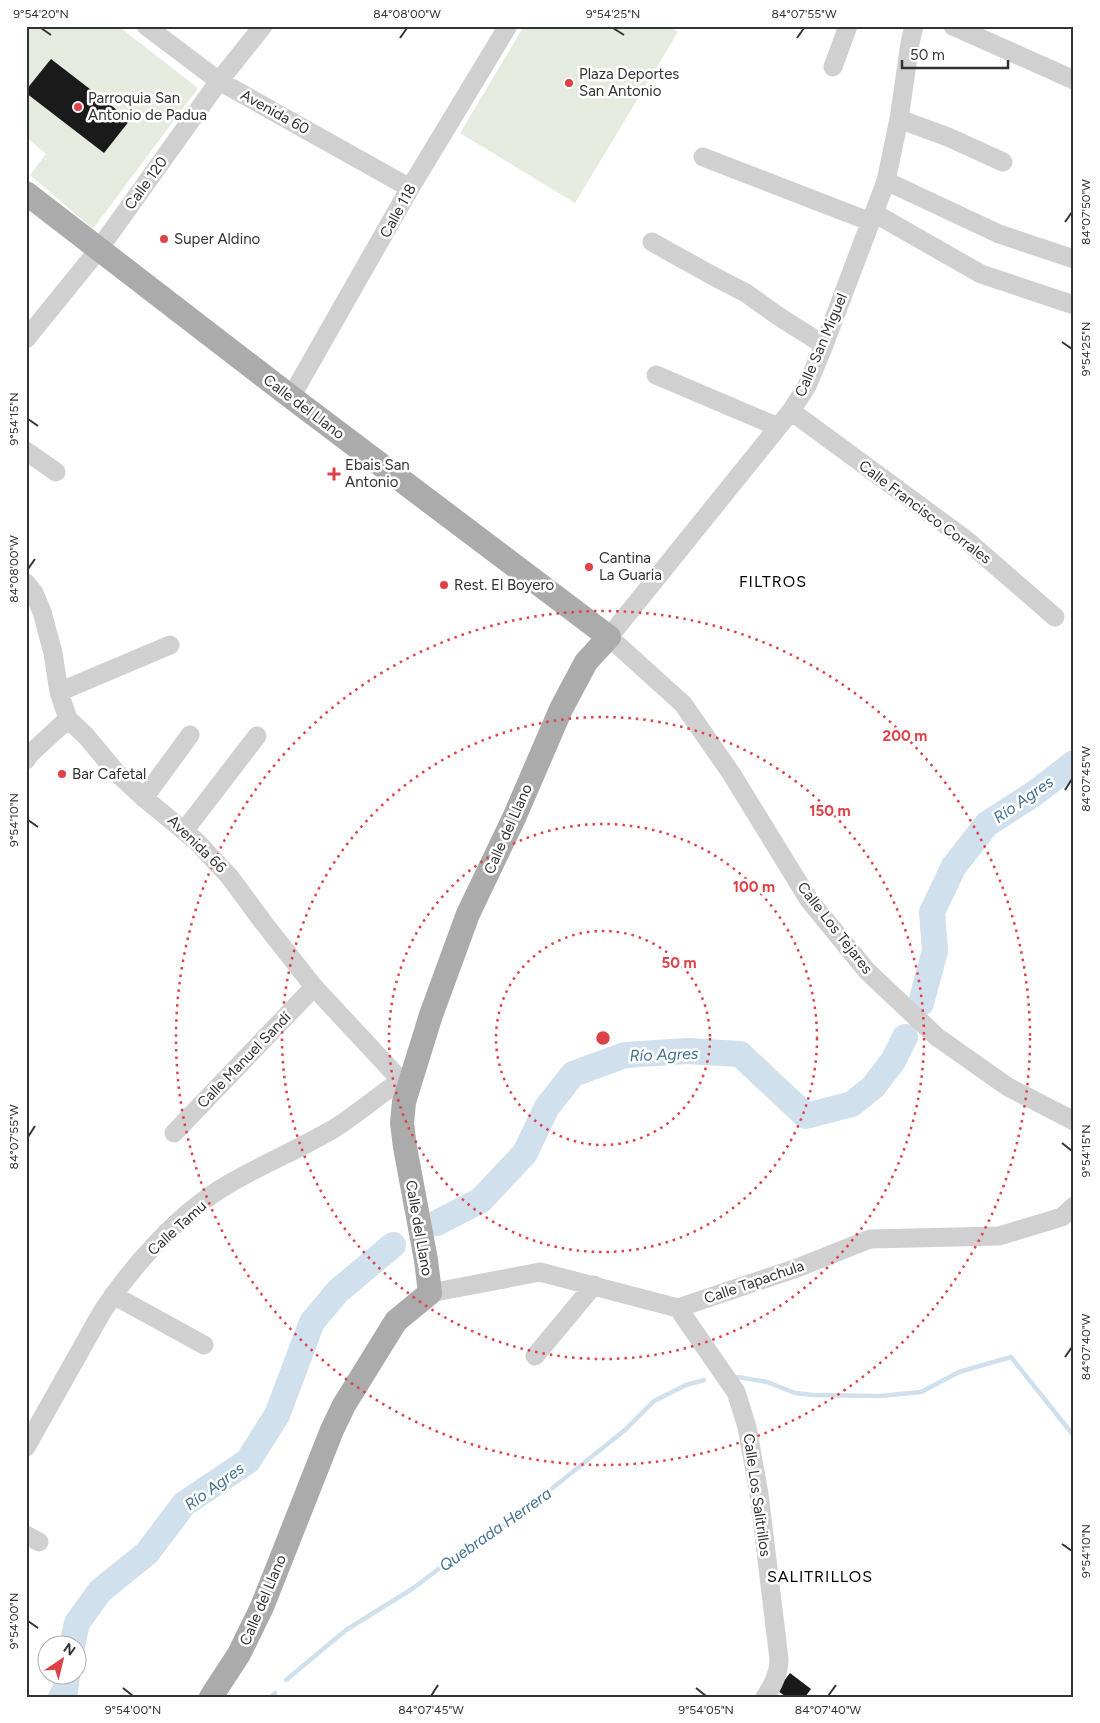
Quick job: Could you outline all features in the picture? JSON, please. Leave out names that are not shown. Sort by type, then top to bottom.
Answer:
[{"type":"main road","name":"Calle del Llano","points":[[26,193],[608,637],[586,662],[561,708],[514,818],[468,914],[404,1085],[402,1123],[430,1293],[396,1321],[344,1405],[332,1430],[262,1607],[239,1654],[211,1697]]},
{"type":"street","name":"Avenida 60","points":[[146,26],[219,81],[410,188]]},
{"type":"street","name":"Calle 120","points":[[26,338],[99,249],[219,81],[264,26]]},
{"type":"street","name":"Calle 118","points":[[291,397],[410,188],[508,26]]},
{"type":"street","name":"Calle San Miguel","points":[[608,637],[791,411],[807,386],[886,181],[899,118],[914,26]]},
{"type":"street","points":[[953,26],[1074,80]]},
{"type":"street","points":[[833,67],[845,27]]},
{"type":"street","points":[[899,118],[948,137],[1003,162]]},
{"type":"street","points":[[703,157],[872,218],[981,274],[1074,305]]},
{"type":"street","points":[[886,181],[999,234],[1074,259]]},
{"type":"street","points":[[652,242],[746,293],[824,345]]},
{"type":"street","points":[[656,375],[778,427]]},
{"type":"street","name":"Calle Francisco Corrales","points":[[791,411],[964,539],[1055,617]]},
{"type":"street","points":[[26,451],[56,472]]},
{"type":"street","points":[[26,583],[34,593],[42,612],[68,719],[26,760]]},
{"type":"street","name":"Calle Los Tejares","points":[[608,637],[683,704],[731,773],[809,900],[867,971],[937,1037],[1008,1088],[1074,1121]]},
{"type":"street","points":[[60,692],[170,645]]},
{"type":"street","name":"Avenida 66","points":[[68,719],[86,736],[116,772],[144,798],[184,830],[229,876],[314,987],[404,1085]]},
{"type":"street","points":[[144,798],[190,735]]},
{"type":"street","points":[[184,830],[257,736]]},
{"type":"street","name":"Calle Manuel Sandí","points":[[174,1133],[314,987]]},
{"type":"street","name":"Calle Tamu","points":[[26,1447],[112,1295],[134,1268],[183,1217],[226,1186],[335,1128],[404,1085]]},
{"type":"street","name":"Calle Tapachula","points":[[678,1308],[797,1268],[870,1238],[998,1236],[1062,1217],[1074,1206]]},
{"type":"street","points":[[430,1293],[540,1272],[678,1308]]},
{"type":"street","points":[[535,1356],[594,1285]]},
{"type":"street","points":[[112,1295],[204,1345]]},
{"type":"street","name":"Calle Los Salitrillos","points":[[678,1308],[736,1392],[747,1427],[759,1494],[779,1670],[765,1697]]},
{"type":"shaded area","points":[[26,26],[118,26],[198,88],[93,229],[30,175],[46,154],[26,137]]},
{"type":"shaded area","name":"Plaza Deportes San Antonio","points":[[524,26],[668,26],[678,32],[575,203],[460,133]]},
{"type":"building","name":"Parroquia San Antonio de Padua","points":[[51,59],[130,120],[104,153],[26,93],[26,90]]},
{"type":"building","points":[[790,1673],[811,1689],[805,1697],[786,1697],[777,1690]]},
{"type":"waterway","name":"Río Agres","points":[[921,1003],[935,951],[932,912],[954,866],[987,824],[1035,793],[1074,763]]},
{"type":"waterway","name":"Río Agres","points":[[437,1223],[481,1200],[525,1153],[547,1107],[573,1074],[625,1055],[687,1051],[740,1054],[806,1116],[852,1104],[873,1087],[893,1061],[905,1037]]},
{"type":"waterway","name":"Río Agres","points":[[74,1636],[77,1623],[100,1591],[147,1553],[184,1504],[248,1461],[277,1415],[312,1322],[338,1291],[393,1245]]},
{"type":"waterway","name":"Quebrada Herrera","points":[[738,1377],[767,1382],[795,1393],[880,1396],[921,1392],[959,1372],[1011,1357],[1074,1436]]},
{"type":"waterway","name":"Quebrada Herrera","points":[[286,1680],[346,1630],[412,1589],[444,1565],[515,1518],[625,1430],[654,1401],[686,1385],[704,1380]]},
{"type":"waterway","name":"Río Agres","points":[[61,1697],[66,1686]]},
{"type":"waterway","name":"Quebrada Herrera","points":[[271,1697],[275,1693]]},
{"type":"place","name":"Plaza Deportes San Antonio","points":[[569,83]]},
{"type":"place","name":"Parroquia San Antonio de Padua","points":[[78,107]]},
{"type":"place","name":"Super Aldino","points":[[164,239]]},
{"type":"place","name":"Ebais San Antonio","points":[[334,474]]},
{"type":"place","name":"Cantina La Guaria","points":[[589,567]]},
{"type":"place","name":"Rest. El Boyero","points":[[444,585]]},
{"type":"place","name":"Bar Cafetal","points":[[62,774]]},
{"type":"district","name":"FILTROS","points":[[773,581]]},
{"type":"district","name":"SALITRILLOS","points":[[820,1576]]}]
